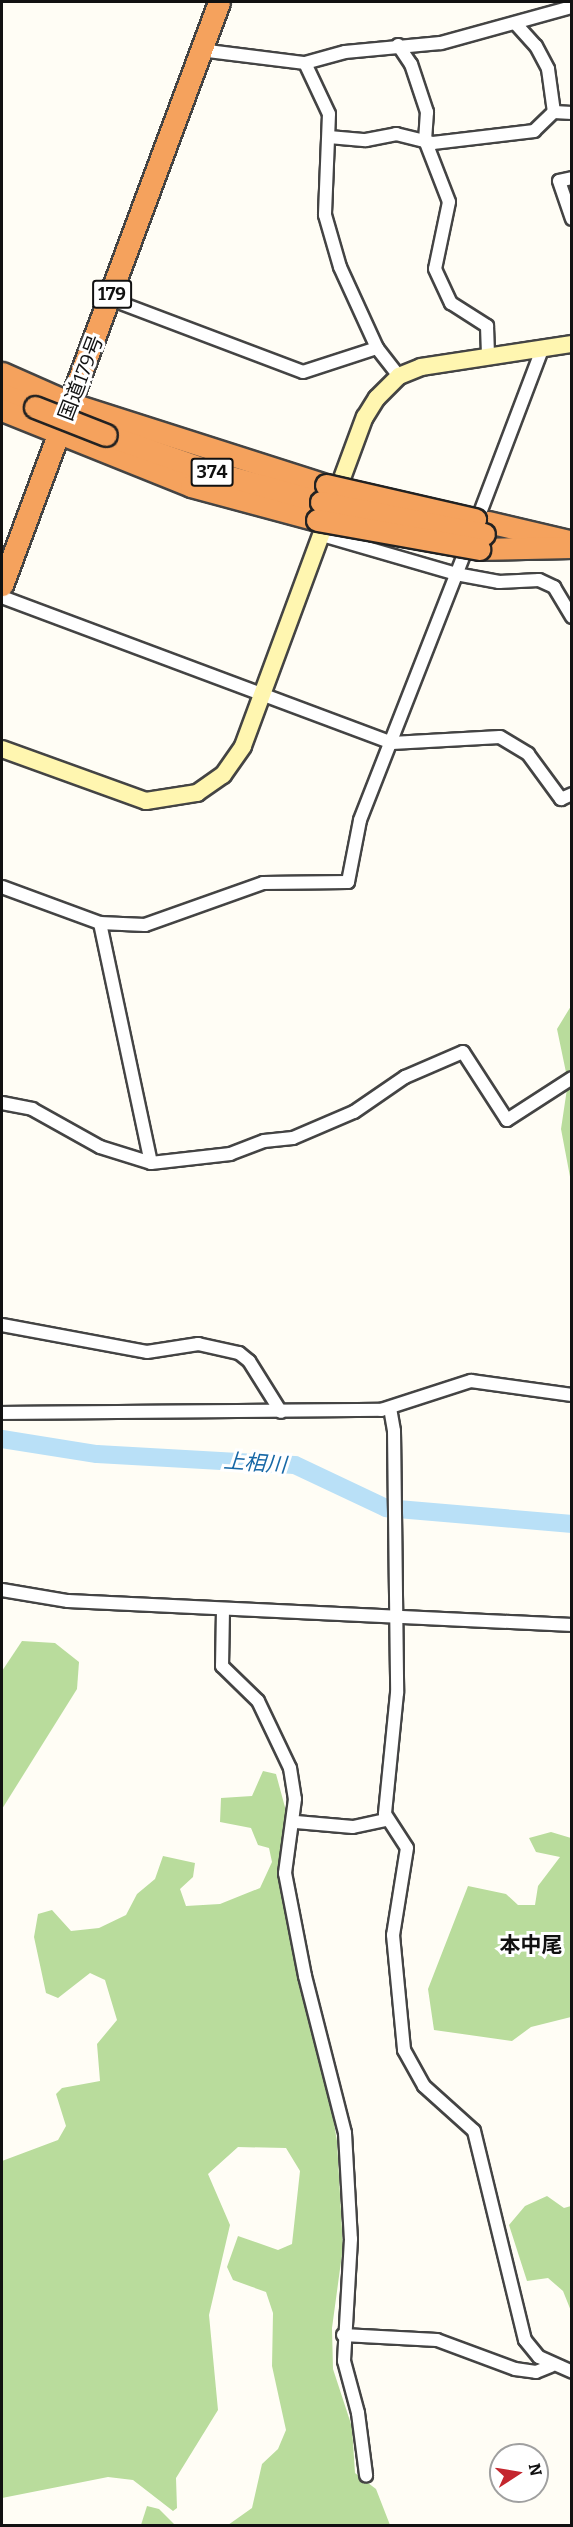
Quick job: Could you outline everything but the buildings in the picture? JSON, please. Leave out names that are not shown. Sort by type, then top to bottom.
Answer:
[{"type":"highway","name":"国道179号","points":[[2,585],[72,404],[219,2]]},
{"type":"highway","points":[[2,373],[72,404],[326,505]]},
{"type":"highway","name":"374","points":[[2,394],[106,435],[213,472],[326,505],[572,544]]},
{"type":"highway","points":[[2,410],[191,486],[326,505]]},
{"type":"street","points":[[200,50],[305,63],[398,45],[441,43],[572,7]]},
{"type":"street","points":[[514,23],[536,46],[548,69],[554,112]]},
{"type":"street","points":[[398,45],[411,64],[427,112],[425,140],[449,202],[435,269],[451,303],[487,326],[488,355]]},
{"type":"street","points":[[305,63],[329,114],[325,215],[340,267],[377,348],[399,376]]},
{"type":"street","points":[[329,137],[366,140],[396,134],[425,140],[534,130],[554,112],[572,113]]},
{"type":"street","points":[[572,178],[559,182],[572,219]]},
{"type":"street","points":[[110,299],[303,372],[377,348]]},
{"type":"street","points":[[2,749],[146,801],[166,801],[196,794],[223,775],[243,746],[263,695],[326,505],[365,417],[399,376],[421,367],[572,344]]},
{"type":"street","points":[[2,886],[100,923],[145,925],[264,883],[348,882],[360,820],[392,743],[456,574],[483,529],[543,347]]},
{"type":"street","points":[[326,505],[483,529]]},
{"type":"street","points":[[326,505],[456,574],[499,582],[539,580],[554,587],[572,617]]},
{"type":"street","points":[[2,597],[392,743],[500,737],[528,754],[561,799],[572,794]]},
{"type":"street","points":[[100,923],[151,1163]]},
{"type":"street","points":[[2,1103],[32,1109],[100,1147],[151,1163],[230,1154],[264,1142],[293,1138],[354,1112],[405,1077],[463,1052],[507,1120],[572,1078]]},
{"type":"street","points":[[2,1324],[147,1352],[198,1344],[239,1353],[249,1361],[282,1412]]},
{"type":"street","points":[[2,1413],[282,1412],[390,1408],[471,1381],[572,1395]]},
{"type":"street","points":[[390,1408],[395,1512],[397,1693],[385,1792],[387,1820],[404,1837],[407,1848],[393,1943],[404,2050],[424,2086],[474,2131],[522,2330],[538,2357],[551,2366],[572,2372]]},
{"type":"street","points":[[2,1590],[68,1601],[396,1620],[572,1624]]},
{"type":"street","points":[[223,1610],[222,1666],[237,1675],[258,1701],[290,1768],[296,1822],[287,1856],[287,1886],[345,2133],[351,2239],[343,2336],[344,2361],[358,2413],[366,2475]]},
{"type":"street","points":[[296,1822],[353,1827],[387,1820]]},
{"type":"street","points":[[343,2336],[437,2340],[515,2369],[536,2372],[551,2366]]},
{"type":"green space","points":[[571,1006],[571,1182],[561,1129],[568,1082],[557,1029]]},
{"type":"green space","points":[[22,1641],[55,1643],[79,1662],[77,1689],[2,1809],[2,1671]]},
{"type":"green space","points":[[263,1771],[276,1774],[286,1811],[279,1882],[296,1971],[323,2058],[337,2141],[343,2247],[332,2328],[333,2369],[352,2427],[355,2473],[376,2489],[390,2525],[228,2525],[252,2508],[262,2464],[278,2449],[286,2430],[272,2366],[273,2313],[266,2292],[233,2280],[227,2267],[238,2236],[278,2250],[292,2244],[300,2171],[286,2148],[238,2147],[208,2174],[230,2225],[209,2315],[218,2410],[176,2478],[177,2508],[173,2511],[133,2480],[108,2477],[2,2498],[2,2161],[58,2140],[66,2126],[56,2094],[62,2088],[100,2081],[97,2044],[117,2020],[105,1980],[90,1973],[58,1998],[46,1993],[34,1937],[38,1914],[52,1910],[71,1931],[99,1928],[126,1915],[137,1894],[155,1879],[163,1856],[195,1863],[193,1877],[180,1889],[186,1906],[220,1904],[260,1888],[272,1862],[269,1848],[258,1845],[251,1828],[220,1822],[221,1798],[252,1796]]},
{"type":"green space","points":[[551,1832],[571,1838],[571,2017],[531,2027],[512,2041],[434,2030],[428,1989],[468,1886],[506,1894],[518,1905],[535,1905],[538,1886],[560,1857],[536,1852],[529,1838]]},
{"type":"green space","points":[[547,2196],[564,2208],[571,2206],[571,2311],[563,2291],[548,2278],[527,2281],[509,2225],[525,2206]]},
{"type":"green space","points":[[147,2506],[159,2509],[175,2525],[141,2525]]},
{"type":"waterway","name":"上相川","points":[[2,1439],[97,1454],[295,1465],[386,1508],[572,1524]]},
{"type":"district","name":"本中尾","points":[[531,1945]]}]
